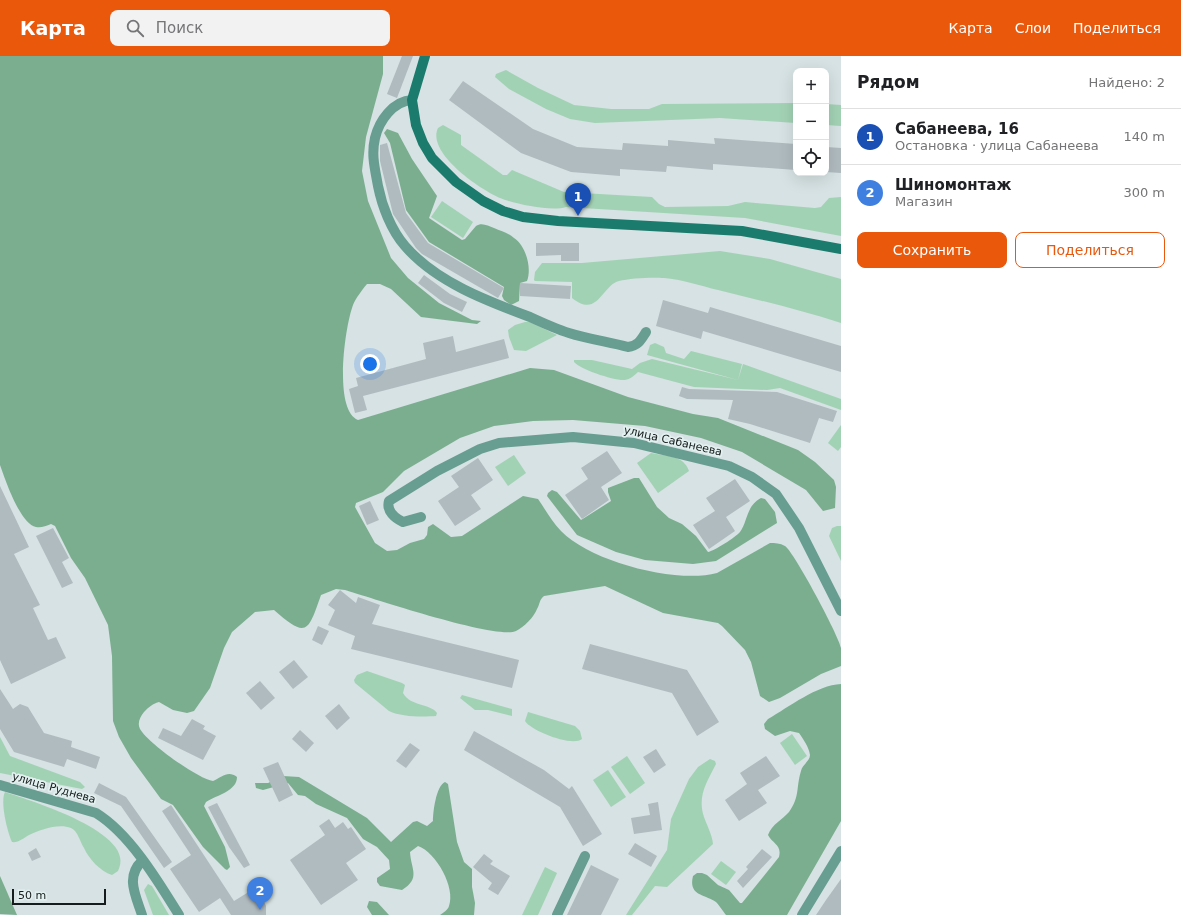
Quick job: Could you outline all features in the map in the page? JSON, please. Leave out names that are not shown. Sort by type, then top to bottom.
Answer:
[{"type":"street","points":[[425,56],[412,100],[416,126],[423,142],[432,158],[467,191],[503,211],[523,217],[558,221],[742,231],[841,249]]},
{"type":"street","points":[[412,100],[401,101],[384,117],[375,137],[372,157],[381,199],[389,220],[403,245],[416,259],[453,283],[514,312],[569,333],[634,346],[639,343],[646,332]]},
{"type":"street","name":"улица Сабанеева","points":[[421,517],[403,522],[396,518],[389,508],[389,501],[437,471],[480,449],[512,442],[573,437],[634,442],[729,466],[752,477],[776,494],[799,528],[841,611]]},
{"type":"street","name":"улица Руднева","points":[[0,784],[96,813],[110,822],[154,876],[178,915]]},
{"type":"street","points":[[802,915],[841,851]]},
{"type":"street","points":[[556,915],[585,856]]},
{"type":"street","points":[[142,861],[134,869],[132,877],[142,915]]},
{"type":"green space","points":[[0,56],[383,56],[383,74],[366,137],[362,171],[368,201],[391,258],[408,278],[439,303],[472,320],[481,321],[477,324],[421,317],[391,289],[380,284],[367,284],[353,305],[344,348],[343,385],[350,413],[358,420],[530,368],[554,370],[628,397],[693,414],[718,418],[798,450],[815,462],[834,480],[836,487],[835,508],[823,511],[806,490],[742,452],[701,438],[645,426],[573,420],[533,421],[494,426],[460,438],[404,471],[383,492],[356,503],[355,507],[375,543],[387,551],[397,550],[410,543],[424,539],[427,535],[428,527],[433,524],[451,537],[462,536],[523,496],[538,499],[561,531],[575,542],[592,552],[635,568],[658,573],[700,576],[717,573],[770,543],[779,544],[785,546],[790,552],[825,612],[841,648],[841,666],[821,674],[780,698],[769,702],[760,696],[751,662],[745,650],[718,623],[663,613],[605,586],[544,596],[540,601],[534,615],[525,624],[516,631],[504,632],[485,630],[461,624],[345,590],[336,589],[321,595],[313,617],[309,624],[305,627],[300,628],[293,625],[274,610],[255,612],[232,632],[224,648],[210,688],[194,711],[187,713],[173,710],[159,702],[144,712],[139,722],[140,729],[153,743],[174,760],[196,774],[213,781],[228,774],[237,777],[234,786],[226,792],[206,802],[204,806],[225,847],[230,867],[227,870],[225,869],[203,847],[173,805],[161,799],[131,758],[119,737],[113,721],[112,656],[108,625],[85,578],[71,558],[55,526],[51,524],[36,527],[24,518],[14,500],[0,465]]},
{"type":"green space","points":[[506,70],[538,88],[574,105],[611,109],[649,109],[662,104],[793,103],[793,123],[720,118],[595,123],[570,119],[546,109],[509,89],[495,77],[496,74]]},
{"type":"green space","points":[[829,104],[841,105],[841,126],[829,125]]},
{"type":"green space","points":[[443,125],[461,135],[461,145],[503,175],[507,175],[512,170],[564,192],[652,197],[659,204],[665,207],[728,206],[745,202],[815,208],[821,207],[829,198],[841,197],[841,236],[745,218],[566,207],[552,209],[514,203],[491,194],[469,179],[447,159],[436,138],[438,128]]},
{"type":"green space","points":[[387,129],[398,133],[412,159],[437,196],[429,218],[462,240],[465,239],[476,226],[483,224],[505,232],[522,246],[527,258],[529,270],[527,281],[520,283],[519,301],[511,305],[504,300],[502,296],[504,287],[429,242],[406,210],[390,143],[384,133]]},
{"type":"green space","points":[[442,201],[473,222],[463,238],[431,217]]},
{"type":"green space","points":[[720,251],[770,259],[841,279],[841,323],[780,305],[671,279],[642,278],[619,281],[608,288],[594,303],[588,305],[572,298],[572,282],[534,280],[535,272],[542,263],[582,263]]},
{"type":"green space","points":[[530,322],[557,335],[526,351],[514,350],[508,330],[515,325]]},
{"type":"green space","points":[[655,343],[664,347],[666,353],[684,359],[691,351],[742,364],[738,380],[647,355],[650,345]]},
{"type":"green space","points":[[652,359],[738,380],[743,364],[841,399],[841,410],[780,388],[767,390],[694,387],[638,372],[627,380],[613,379],[583,368],[577,365],[574,360],[592,360],[632,369],[640,363]]},
{"type":"green space","points":[[841,425],[841,447],[838,451],[828,443]]},
{"type":"green space","points":[[651,453],[678,459],[687,466],[689,471],[658,493],[637,463]]},
{"type":"green space","points":[[514,455],[526,473],[508,486],[495,467]]},
{"type":"green space","points":[[634,478],[639,478],[657,507],[669,518],[682,524],[696,536],[708,552],[725,544],[740,532],[750,509],[756,501],[761,498],[765,499],[775,512],[777,523],[716,561],[693,564],[645,560],[616,552],[577,535],[547,496],[552,490],[557,492],[581,520],[611,501],[608,488]]},
{"type":"green space","points":[[841,526],[841,561],[829,536],[832,528]]},
{"type":"green space","points":[[367,671],[402,683],[405,685],[403,693],[406,697],[415,703],[434,710],[437,713],[436,716],[405,715],[389,711],[355,683],[354,680],[357,675]]},
{"type":"green space","points":[[841,684],[841,821],[787,915],[726,915],[716,902],[698,894],[695,891],[692,883],[693,876],[697,873],[707,875],[718,885],[729,890],[740,903],[742,903],[779,857],[780,853],[778,847],[768,835],[772,828],[789,812],[795,802],[802,769],[810,757],[807,746],[799,733],[790,731],[775,736],[765,729],[764,724],[768,719],[813,692],[832,685]]},
{"type":"green space","points":[[462,695],[512,709],[512,716],[488,710],[475,710],[460,698]]},
{"type":"green space","points":[[528,712],[575,726],[580,731],[582,739],[570,741],[552,737],[535,729],[525,721]]},
{"type":"green space","points":[[792,734],[807,756],[795,765],[780,743]]},
{"type":"green space","points":[[0,737],[10,756],[80,782],[85,787],[82,789],[0,773]]},
{"type":"green space","points":[[627,756],[645,783],[630,794],[611,767]]},
{"type":"green space","points":[[710,759],[715,761],[716,764],[704,789],[702,796],[702,809],[711,833],[713,844],[667,887],[655,886],[632,915],[626,915],[667,850],[671,819],[689,779],[698,767]]},
{"type":"green space","points":[[608,770],[626,797],[611,807],[593,780]]},
{"type":"green space","points":[[283,776],[299,777],[367,818],[391,842],[413,822],[417,821],[427,826],[433,821],[434,806],[439,789],[445,782],[448,784],[457,842],[464,862],[472,869],[472,887],[475,903],[474,915],[440,915],[447,910],[449,906],[450,890],[438,863],[431,855],[418,846],[410,852],[414,873],[408,886],[402,890],[380,886],[377,882],[377,878],[390,869],[389,860],[377,847],[363,839],[347,818],[316,804],[305,796],[298,795],[288,783],[263,790],[256,788],[255,783],[268,783]]},
{"type":"green space","points":[[5,792],[58,811],[98,832],[113,844],[120,857],[118,871],[112,875],[103,871],[95,864],[86,852],[77,834],[71,828],[60,826],[44,829],[19,841],[12,842],[6,824],[3,802]]},
{"type":"green space","points":[[721,861],[736,872],[726,885],[711,874]]},
{"type":"green space","points":[[545,867],[557,873],[538,915],[522,915]]},
{"type":"green space","points":[[0,876],[17,915],[0,914]]},
{"type":"green space","points":[[148,884],[152,886],[169,915],[153,915],[144,890]]},
{"type":"green space","points":[[369,901],[377,902],[389,915],[372,915],[367,907]]},
{"type":"building","points":[[402,56],[413,56],[397,98],[387,94]]},
{"type":"building","points":[[463,81],[533,129],[577,147],[622,150],[623,143],[668,146],[668,140],[715,144],[714,138],[793,144],[793,170],[713,164],[713,170],[667,166],[666,172],[620,169],[620,176],[571,172],[521,153],[449,100]]},
{"type":"building","points":[[387,143],[406,213],[428,243],[504,288],[498,298],[422,254],[416,248],[393,214],[380,161],[380,145]]},
{"type":"building","points":[[829,147],[841,148],[841,173],[829,172]]},
{"type":"building","points":[[536,243],[579,243],[579,261],[561,261],[561,255],[536,256]]},
{"type":"building","points":[[424,275],[450,294],[467,302],[462,312],[444,303],[418,283]]},
{"type":"building","points":[[520,283],[571,286],[570,299],[520,296]]},
{"type":"building","points":[[663,300],[708,313],[710,307],[841,346],[841,372],[703,331],[701,339],[656,326]]},
{"type":"building","points":[[453,336],[456,352],[504,339],[509,358],[363,396],[367,410],[355,413],[349,389],[358,386],[356,378],[426,359],[423,343]]},
{"type":"building","points":[[682,387],[689,389],[777,392],[837,411],[833,422],[819,418],[810,443],[750,424],[728,419],[733,400],[687,399],[679,396]]},
{"type":"building","points":[[607,451],[622,473],[601,487],[609,500],[582,519],[565,495],[588,479],[581,468]]},
{"type":"building","points":[[478,458],[493,480],[471,495],[481,509],[455,526],[438,501],[459,487],[451,476]]},
{"type":"building","points":[[735,479],[750,501],[726,517],[735,531],[709,549],[693,525],[715,511],[706,498]]},
{"type":"building","points":[[0,486],[29,547],[14,554],[40,605],[33,608],[48,640],[56,637],[66,658],[11,684],[0,660]]},
{"type":"building","points":[[370,501],[379,520],[367,525],[359,506]]},
{"type":"building","points":[[53,528],[69,558],[62,562],[73,583],[62,588],[36,536]]},
{"type":"building","points":[[340,590],[356,603],[358,597],[380,605],[372,624],[519,660],[512,688],[351,649],[355,636],[328,625],[335,610],[328,605]]},
{"type":"building","points":[[318,626],[329,631],[322,645],[312,640]]},
{"type":"building","points":[[590,644],[687,670],[719,722],[697,736],[672,693],[582,669]]},
{"type":"building","points":[[294,660],[308,677],[293,689],[279,672]]},
{"type":"building","points":[[260,681],[275,698],[261,710],[246,693]]},
{"type":"building","points":[[0,689],[13,709],[20,704],[28,707],[44,733],[72,741],[71,747],[100,757],[96,769],[67,759],[64,767],[14,752],[0,729]]},
{"type":"building","points":[[339,704],[350,718],[337,730],[325,716]]},
{"type":"building","points":[[192,719],[205,726],[203,729],[216,736],[203,760],[158,738],[163,728],[181,736]]},
{"type":"building","points":[[300,730],[314,743],[306,752],[292,739]]},
{"type":"building","points":[[474,731],[544,770],[569,789],[572,786],[602,834],[583,846],[560,807],[464,750]]},
{"type":"building","points":[[410,743],[420,750],[406,768],[396,761]]},
{"type":"building","points":[[656,749],[666,765],[654,773],[643,757]]},
{"type":"building","points":[[766,756],[780,776],[758,790],[767,803],[739,821],[725,800],[747,784],[740,773]]},
{"type":"building","points":[[278,762],[293,795],[279,802],[263,768]]},
{"type":"building","points":[[99,783],[126,797],[172,862],[164,868],[121,806],[94,793]]},
{"type":"building","points":[[658,802],[662,830],[634,834],[631,818],[650,815],[648,804]]},
{"type":"building","points":[[217,803],[250,865],[244,868],[229,847],[208,807]]},
{"type":"building","points":[[171,805],[234,901],[257,887],[266,906],[266,915],[231,915],[220,898],[199,912],[170,869],[191,855],[162,811]]},
{"type":"building","points":[[329,819],[335,828],[343,822],[348,829],[351,827],[366,849],[346,863],[358,880],[321,905],[290,860],[325,835],[319,826]]},
{"type":"building","points":[[635,843],[657,856],[651,867],[628,854]]},
{"type":"building","points":[[36,848],[41,857],[32,861],[28,853]]},
{"type":"building","points":[[762,849],[772,857],[743,888],[737,881],[748,869],[746,867]]},
{"type":"building","points":[[484,854],[493,861],[490,864],[510,876],[498,895],[488,889],[492,883],[473,867]]},
{"type":"building","points":[[591,865],[619,879],[601,915],[567,915]]},
{"type":"building","points":[[841,879],[841,915],[816,915],[826,900]]},
{"type":"place","name":"Сабанеева, 16","points":[[578,216]]},
{"type":"place","name":"Шиномонтаж","points":[[260,910]]}]
